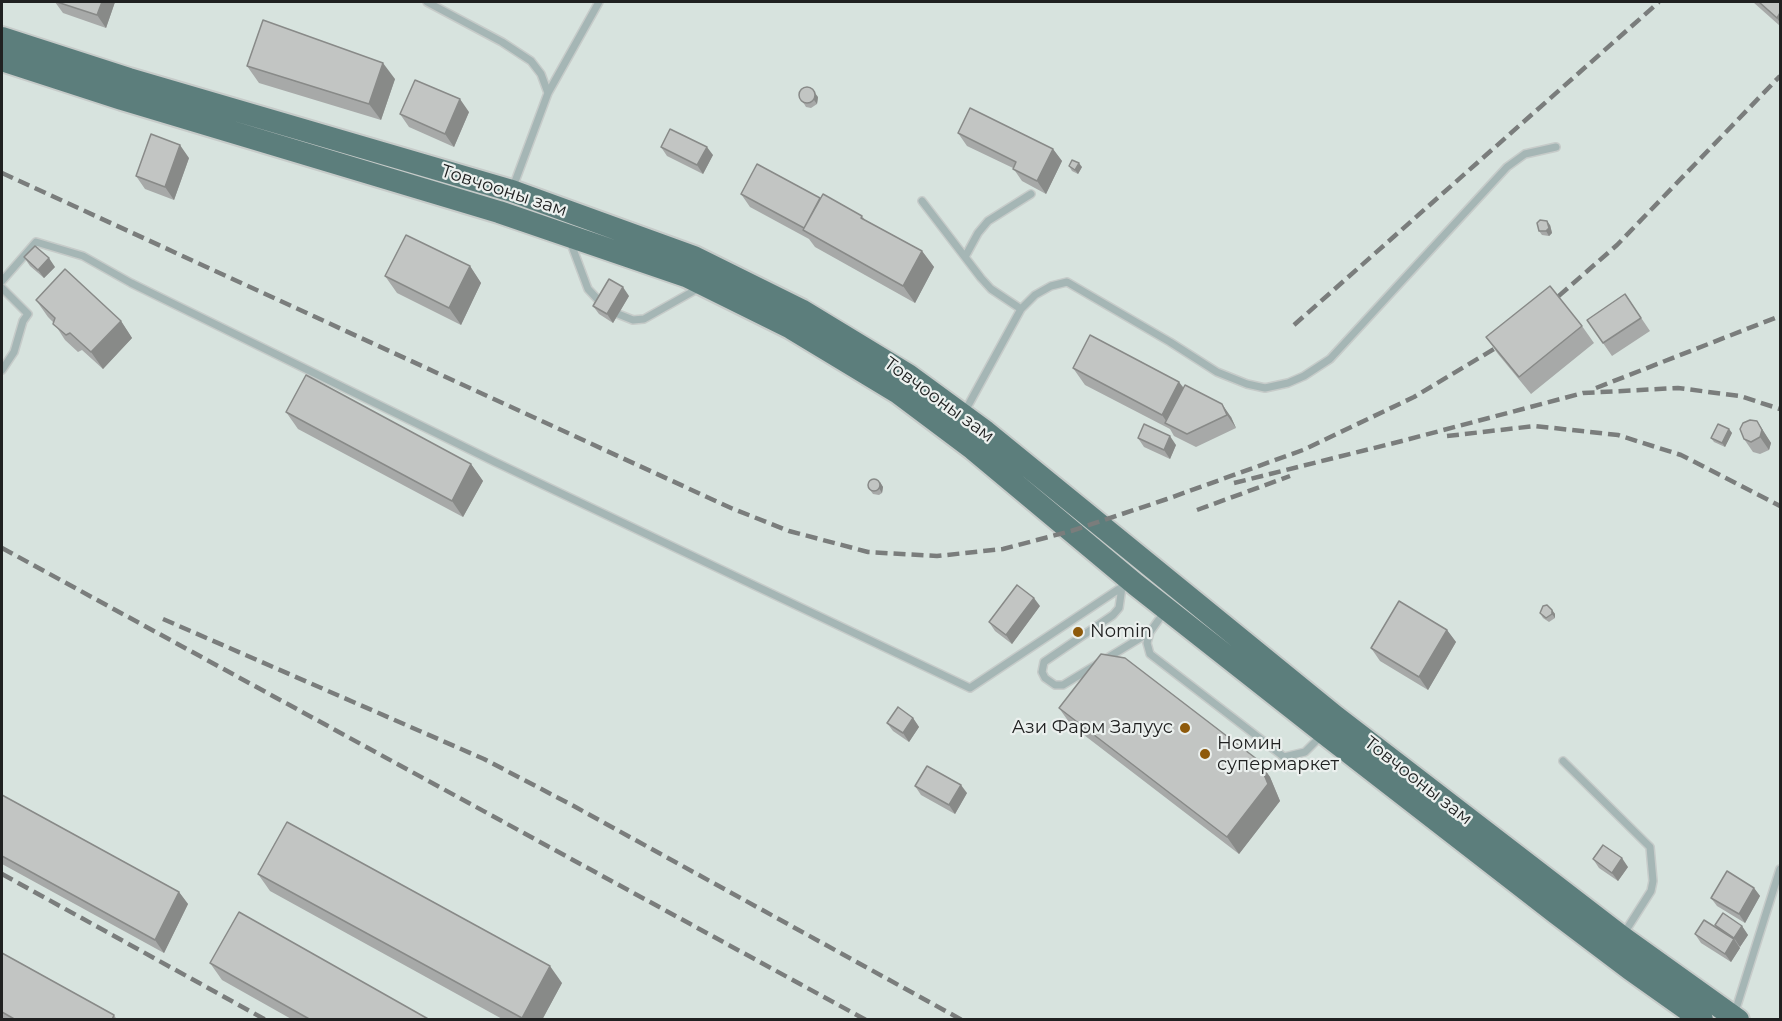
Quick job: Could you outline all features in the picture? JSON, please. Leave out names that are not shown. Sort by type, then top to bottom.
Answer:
[{"type":"highway","name":"Товчооны зам","points":[[2,38],[129,79],[512,191],[694,257],[801,310],[908,375],[995,440],[1336,717],[1622,937],[1734,1018]]},
{"type":"highway","name":"Товчооны зам","points":[[2,60],[123,99],[499,212],[686,276],[791,328],[897,392],[973,449],[1127,584],[1166,609],[1556,913],[1702,1020]]},
{"type":"lane","points":[[427,2],[502,42],[531,61],[541,74],[548,93]]},
{"type":"lane","points":[[512,191],[548,93],[599,2]]},
{"type":"lane","points":[[963,416],[1021,309],[1035,295],[1051,286],[1066,282],[1217,372],[1247,384],[1265,388],[1288,383],[1304,376],[1330,359],[1507,167],[1525,154],[1556,147]]},
{"type":"lane","points":[[965,257],[978,233],[988,221],[1031,194]]},
{"type":"lane","points":[[922,201],[981,278],[992,289],[1021,309]]},
{"type":"lane","points":[[568,236],[588,290],[604,306]]},
{"type":"lane","points":[[2,281],[36,242],[83,256],[131,283],[495,462],[970,688],[1127,584]]},
{"type":"lane","points":[[618,314],[633,320],[644,319],[704,285]]},
{"type":"lane","points":[[2,288],[28,314],[23,321],[14,352],[2,370]]},
{"type":"lane","points":[[1127,584],[1119,608],[1113,615],[1044,662],[1042,672],[1045,678],[1055,685],[1063,685],[1150,632],[1166,609]]},
{"type":"lane","points":[[1150,632],[1148,643],[1150,654],[1284,757],[1305,752],[1324,733]]},
{"type":"lane","points":[[1563,761],[1650,847],[1652,891],[1622,937]]},
{"type":"lane","points":[[1734,1018],[1780,869]]},
{"type":"shaded area","points":[[2,2],[1780,2],[1780,1019],[2,1019]]},
{"type":"building","points":[[57,2],[102,2],[97,15]]},
{"type":"building","points":[[1759,2],[1780,2],[1780,13],[1777,18]]},
{"type":"building","points":[[263,20],[383,63],[369,104],[247,66]]},
{"type":"building","points":[[415,80],[460,99],[445,134],[400,114]]},
{"type":"building","points":[[807,87],[815,95],[807,103],[799,95]]},
{"type":"building","points":[[970,108],[1053,149],[1037,181],[1013,169],[1016,162],[958,133]]},
{"type":"building","points":[[670,129],[707,147],[697,165],[661,147]]},
{"type":"building","points":[[151,134],[180,145],[165,187],[136,176]]},
{"type":"building","points":[[1072,160],[1079,163],[1075,170],[1069,166]]},
{"type":"building","points":[[757,164],[820,198],[804,228],[741,194]]},
{"type":"building","points":[[823,194],[862,216],[861,218],[922,251],[903,286],[803,230]]},
{"type":"building","points":[[1540,220],[1547,221],[1549,228],[1546,231],[1539,231],[1537,223]]},
{"type":"building","points":[[406,235],[470,266],[449,308],[385,276]]},
{"type":"building","points":[[35,246],[49,258],[38,270],[24,257]]},
{"type":"building","points":[[65,269],[121,321],[91,352],[70,333],[66,335],[53,324],[55,318],[36,300]]},
{"type":"building","points":[[609,279],[623,287],[607,314],[593,306]]},
{"type":"building","points":[[1550,286],[1582,326],[1519,377],[1486,337]]},
{"type":"building","points":[[1625,294],[1641,318],[1603,343],[1587,320]]},
{"type":"building","points":[[1090,335],[1179,382],[1162,415],[1073,368]]},
{"type":"building","points":[[306,375],[471,464],[452,501],[286,412]]},
{"type":"building","points":[[1185,385],[1222,404],[1227,415],[1187,434],[1165,423]]},
{"type":"building","points":[[1750,420],[1757,421],[1762,430],[1760,437],[1751,442],[1744,439],[1740,429],[1743,423]]},
{"type":"building","points":[[1144,424],[1170,436],[1164,450],[1138,438]]},
{"type":"building","points":[[1718,424],[1729,429],[1722,443],[1711,438]]},
{"type":"building","points":[[876,479],[880,485],[876,491],[872,491],[868,483]]},
{"type":"building","points":[[1017,585],[1034,598],[1006,635],[989,622]]},
{"type":"building","points":[[1399,601],[1447,630],[1419,677],[1371,648]]},
{"type":"building","points":[[1547,605],[1552,610],[1552,614],[1546,618],[1540,613],[1543,606]]},
{"type":"building","points":[[1101,654],[1125,658],[1258,760],[1268,784],[1227,837],[1059,708]]},
{"type":"building","points":[[898,707],[913,718],[903,733],[887,723]]},
{"type":"building","points":[[927,766],[961,785],[949,805],[915,786]]},
{"type":"building","points":[[2,795],[179,892],[155,940],[2,856]]},
{"type":"building","points":[[287,822],[550,966],[522,1018],[258,874]]},
{"type":"building","points":[[1603,845],[1622,858],[1612,873],[1593,859]]},
{"type":"building","points":[[1727,871],[1754,888],[1739,914],[1711,898]]},
{"type":"building","points":[[239,912],[430,1020],[311,1020],[210,963]]},
{"type":"building","points":[[1723,913],[1742,926],[1734,938],[1715,925]]},
{"type":"building","points":[[1704,920],[1734,939],[1725,954],[1695,934]]},
{"type":"building","points":[[2,953],[114,1015],[112,1020],[16,1020],[2,1012]]},
{"type":"railway","points":[[1294,325],[1659,2]]},
{"type":"railway","points":[[1545,308],[1617,245],[1780,76]]},
{"type":"railway","points":[[2,173],[731,508],[789,531],[868,552],[937,556],[1003,549],[1071,531],[1167,499],[1303,450],[1414,397],[1494,349],[1508,338]]},
{"type":"railway","points":[[1596,388],[1780,316]]},
{"type":"railway","points":[[1234,483],[1583,393],[1678,388],[1740,396],[1780,409]]},
{"type":"railway","points":[[1447,436],[1535,426],[1618,435],[1681,455],[1780,506]]},
{"type":"railway","points":[[1197,510],[1290,476]]},
{"type":"railway","points":[[2,548],[866,1020]]},
{"type":"railway","points":[[163,619],[484,759],[962,1020]]},
{"type":"railway","points":[[2,874],[266,1020]]},
{"type":"place","name":"Nomin","points":[[1078,632]]},
{"type":"place","name":"Ази Фарм Залуус","points":[[1185,728]]},
{"type":"place","name":"Номин супермаркет","points":[[1205,754]]}]
